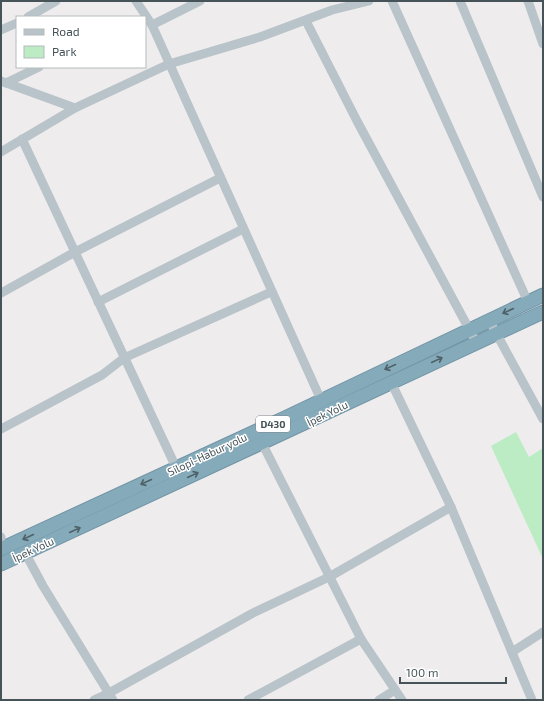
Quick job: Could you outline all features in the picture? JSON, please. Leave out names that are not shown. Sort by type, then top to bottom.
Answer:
[{"type":"highway","name":"Silopi-Habur yolu","points":[[1,549],[543,295]]},
{"type":"highway","name":"İpek Yolu","points":[[1,564],[543,312]]},
{"type":"street","points":[[30,16],[56,1]]},
{"type":"street","points":[[136,1],[145,16]]},
{"type":"street","points":[[200,1],[148,22],[169,64],[320,400]]},
{"type":"street","points":[[1,152],[75,108],[169,64],[260,37],[306,21],[330,5],[369,1]]},
{"type":"street","points":[[392,1],[528,302]]},
{"type":"street","points":[[460,1],[543,197]]},
{"type":"street","points":[[528,1],[543,44]]},
{"type":"street","points":[[306,21],[357,121],[476,342]]},
{"type":"street","points":[[1,30],[16,23]]},
{"type":"street","points":[[4,82],[37,68]]},
{"type":"street","points":[[4,82],[75,108]]},
{"type":"street","points":[[22,140],[173,461]]},
{"type":"street","points":[[1,293],[74,252],[220,178]]},
{"type":"street","points":[[98,302],[242,229]]},
{"type":"street","points":[[1,428],[102,375],[124,358],[271,292]]},
{"type":"street","points":[[489,320],[543,419]]},
{"type":"street","points":[[390,382],[451,507],[532,700]]},
{"type":"street","points":[[262,443],[361,639],[402,700]]},
{"type":"street","points":[[94,700],[111,696],[253,613],[329,576],[451,507]]},
{"type":"street","points":[[29,560],[51,600],[102,684],[111,696]]},
{"type":"street","points":[[512,652],[543,632]]},
{"type":"street","points":[[248,700],[260,697],[361,639]]},
{"type":"street","points":[[379,700],[395,690]]},
{"type":"green space","points":[[516,432],[529,457],[543,448],[543,559],[491,446]]}]
